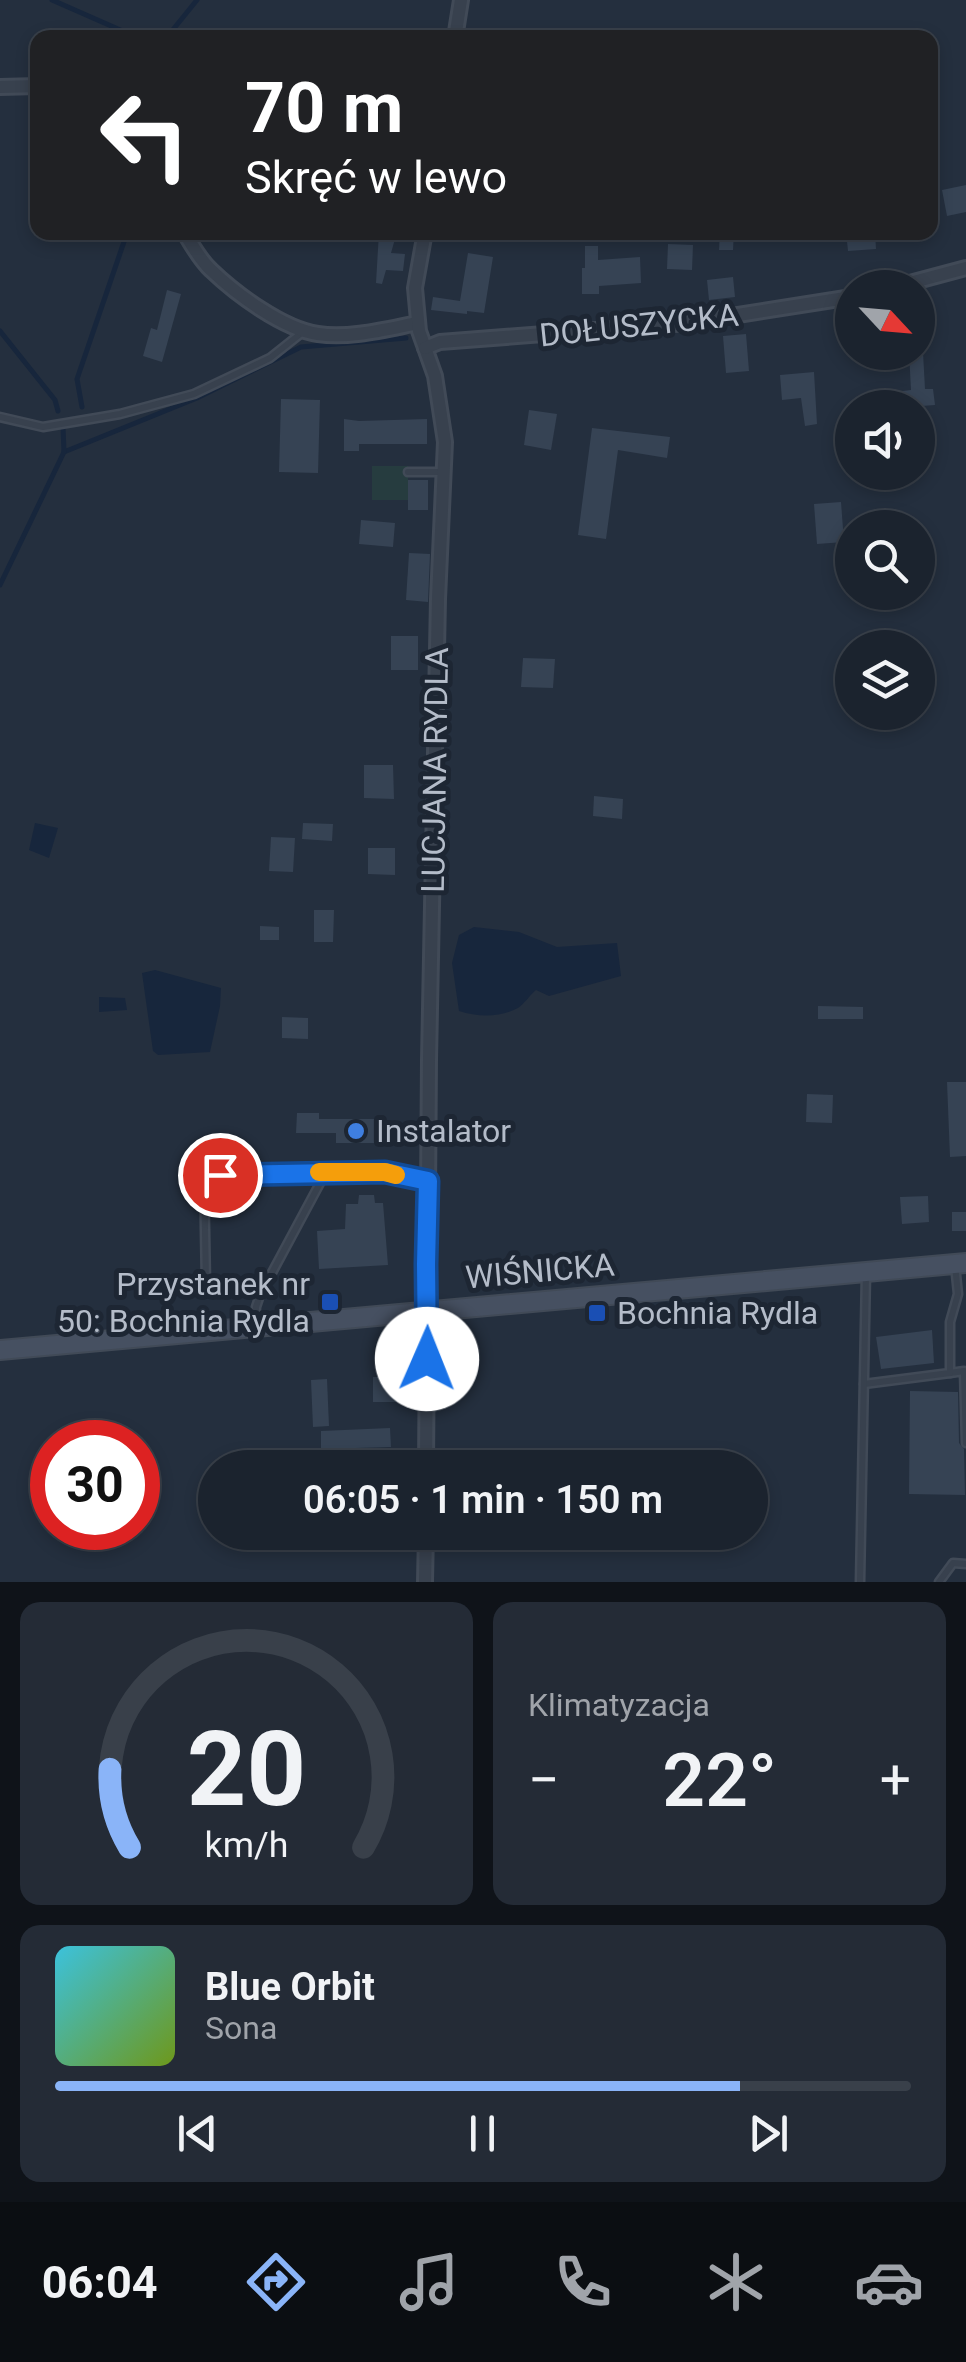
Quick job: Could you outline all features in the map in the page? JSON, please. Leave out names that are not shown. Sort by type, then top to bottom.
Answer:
[{"type":"main road","name":"WIŚNICKA","points":[[0,1350],[960,1264]]},
{"type":"street","points":[[457,30],[461,0]]},
{"type":"street","points":[[0,87],[30,86]]},
{"type":"street","points":[[190,240],[209,268],[287,324],[317,334],[350,334],[418,322]]},
{"type":"street","name":"LUCJANA RYDLA","points":[[425,240],[416,288],[418,322],[435,376],[445,442],[438,599],[426,1450]]},
{"type":"street","points":[[935,276],[966,268]]},
{"type":"street","name":"DOŁUSZYCKA","points":[[425,348],[440,342],[686,323],[835,300]]},
{"type":"street","points":[[425,1582],[426,1550]]},
{"type":"lane","points":[[0,417],[43,427],[120,414],[194,394],[270,358],[304,330]]},
{"type":"lane","points":[[408,472],[444,472]]},
{"type":"lane","points":[[255,1327],[260,1295],[326,1172]]},
{"type":"lane","points":[[206,1284],[204,1175],[385,1172],[428,1181]]},
{"type":"lane","points":[[950,1374],[950,1322],[958,1294],[960,1264]]},
{"type":"lane","points":[[860,1582],[866,1272]]},
{"type":"lane","points":[[864,1384],[964,1371],[966,1443]]},
{"type":"lane","points":[[938,1582],[953,1564],[966,1564]]},
{"type":"green space","points":[[372,466],[408,466],[408,500],[372,500]]},
{"type":"water","points":[[35,823],[58,828],[49,858],[29,850]]},
{"type":"water","points":[[474,927],[519,932],[557,947],[617,943],[621,976],[549,996],[536,990],[518,1008],[503,1014],[459,1011],[452,963],[459,935]]},
{"type":"water","points":[[155,970],[221,988],[210,1052],[158,1055],[153,1051],[142,973]]},
{"type":"water","points":[[99,997],[125,998],[127,1010],[99,1012]]},
{"type":"building","points":[[966,185],[966,212],[947,216],[942,190]]},
{"type":"building","points":[[379,240],[395,240],[391,253],[405,254],[403,271],[386,270],[382,284],[376,283]]},
{"type":"building","points":[[720,240],[734,240],[733,250],[719,250]]},
{"type":"building","points":[[847,240],[875,240],[876,249],[848,251]]},
{"type":"building","points":[[668,244],[693,245],[692,270],[667,269]]},
{"type":"building","points":[[585,246],[598,246],[598,260],[640,257],[641,283],[599,286],[599,294],[582,294]]},
{"type":"building","points":[[468,253],[493,257],[484,313],[431,310],[433,297],[460,301]]},
{"type":"building","points":[[733,277],[735,297],[709,300],[707,280]]},
{"type":"building","points":[[167,290],[181,294],[162,362],[143,356],[151,328],[157,330]]},
{"type":"building","points":[[746,334],[749,371],[726,373],[723,336]]},
{"type":"building","points":[[910,370],[924,370],[925,389],[933,390],[911,390]]},
{"type":"building","points":[[814,372],[817,424],[805,426],[801,398],[782,400],[780,375]]},
{"type":"building","points":[[281,399],[320,400],[318,473],[279,472]]},
{"type":"building","points":[[529,410],[557,414],[551,450],[524,445]]},
{"type":"building","points":[[344,419],[427,419],[427,444],[359,444],[359,451],[344,451]]},
{"type":"building","points":[[592,428],[670,437],[667,458],[618,450],[606,539],[578,535]]},
{"type":"building","points":[[408,480],[428,480],[428,510],[408,510]]},
{"type":"building","points":[[841,502],[842,510],[835,510],[835,543],[817,544],[814,504]]},
{"type":"building","points":[[361,520],[395,523],[393,547],[359,544]]},
{"type":"building","points":[[409,553],[430,554],[428,602],[406,600]]},
{"type":"building","points":[[391,636],[418,636],[418,670],[391,670]]},
{"type":"building","points":[[523,658],[555,659],[553,688],[521,687]]},
{"type":"building","points":[[364,765],[393,765],[394,799],[364,798]]},
{"type":"building","points":[[594,796],[623,799],[622,819],[593,816]]},
{"type":"building","points":[[303,823],[333,824],[332,841],[302,839]]},
{"type":"building","points":[[271,837],[295,838],[293,872],[269,871]]},
{"type":"building","points":[[368,848],[395,848],[395,875],[368,874]]},
{"type":"building","points":[[314,910],[334,910],[333,942],[314,942]]},
{"type":"building","points":[[260,926],[279,927],[279,940],[260,940]]},
{"type":"building","points":[[818,1006],[863,1007],[863,1019],[818,1019]]},
{"type":"building","points":[[282,1017],[308,1018],[308,1039],[282,1038]]},
{"type":"building","points":[[947,1082],[966,1082],[966,1156],[950,1157]]},
{"type":"building","points":[[807,1094],[833,1095],[832,1123],[806,1122]]},
{"type":"building","points":[[297,1113],[319,1113],[319,1119],[376,1119],[376,1143],[336,1143],[336,1133],[296,1133]]},
{"type":"building","points":[[359,1195],[374,1195],[375,1203],[383,1203],[388,1265],[319,1269],[317,1231],[345,1229],[346,1204],[358,1204]]},
{"type":"building","points":[[928,1196],[929,1222],[902,1224],[900,1197]]},
{"type":"building","points":[[952,1212],[966,1212],[966,1231],[952,1231]]},
{"type":"building","points":[[932,1330],[934,1363],[881,1369],[876,1337]]},
{"type":"building","points":[[373,1377],[403,1377],[403,1402],[373,1402]]},
{"type":"building","points":[[327,1379],[329,1426],[313,1427],[311,1380]]},
{"type":"building","points":[[910,1391],[958,1392],[965,1495],[909,1494]]},
{"type":"building","points":[[390,1428],[391,1447],[321,1449],[321,1431]]},
{"type":"waterway","points":[[52,0],[120,30]]},
{"type":"waterway","points":[[173,30],[197,0]]},
{"type":"waterway","points":[[82,407],[77,379],[125,240]]},
{"type":"waterway","points":[[0,331],[55,400],[58,411]]},
{"type":"waterway","points":[[64,452],[197,398],[301,347],[406,338]]},
{"type":"waterway","points":[[0,585],[64,452],[63,427]]},
{"type":"slow traffic","points":[[319,1172],[396,1175]]},
{"type":"place","name":"Instalator","points":[[356,1131]]},
{"type":"place","name":"Przystanek nr 50: Bochnia Rydla","points":[[330,1302]]},
{"type":"place","name":"Bochnia Rydla","points":[[597,1313]]},
{"type":"route","points":[[220,1175],[385,1172],[428,1181],[427,1359]]}]
